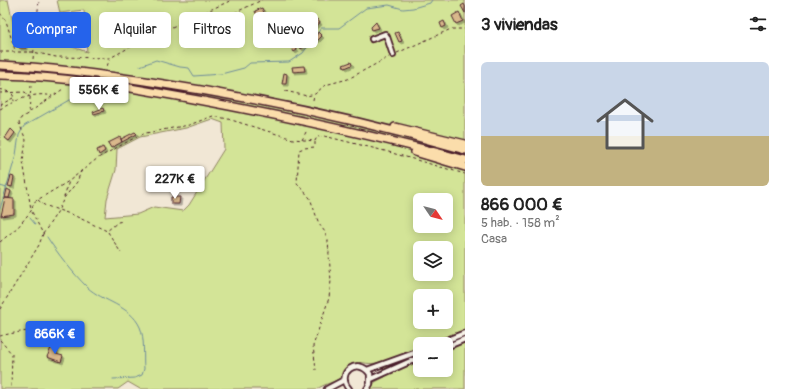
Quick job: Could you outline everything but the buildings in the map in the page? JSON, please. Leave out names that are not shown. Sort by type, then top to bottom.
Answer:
[{"type":"highway","points":[[0,65],[28,66],[181,87],[320,114],[377,123],[465,144]]},
{"type":"highway","points":[[0,75],[26,75],[111,85],[263,112],[465,160]]},
{"type":"highway","points":[[320,114],[465,150]]},
{"type":"highway","points":[[326,126],[349,135],[428,155],[465,167]]},
{"type":"street","points":[[372,40],[385,34],[393,55]]},
{"type":"street","points":[[453,338],[465,333]]},
{"type":"street","points":[[453,344],[465,339]]},
{"type":"street","points":[[367,370],[413,354]]},
{"type":"street","points":[[366,389],[371,379],[413,360]]},
{"type":"street","points":[[347,389],[344,380],[345,375],[352,367],[363,367],[367,370],[371,379]]},
{"type":"street","points":[[327,389],[344,380]]},
{"type":"path","points":[[33,59],[39,0]]},
{"type":"path","points":[[0,52],[33,52],[56,57],[110,58],[143,40],[232,0]]},
{"type":"path","points":[[236,12],[262,0]]},
{"type":"path","points":[[0,13],[6,21],[15,51]]},
{"type":"path","points":[[285,91],[308,96],[315,94],[325,86],[348,79],[393,55],[451,29],[465,29]]},
{"type":"path","points":[[107,66],[110,58]]},
{"type":"path","points":[[29,112],[31,85]]},
{"type":"path","points":[[43,234],[31,211],[23,160],[26,140],[20,125],[21,118],[63,88]]},
{"type":"path","points":[[0,89],[13,95],[14,101]]},
{"type":"path","points":[[0,93],[25,92],[30,96]]},
{"type":"path","points":[[313,100],[315,94]]},
{"type":"path","points":[[0,109],[14,101],[30,96],[52,96]]},
{"type":"path","points":[[0,105],[13,98]]},
{"type":"path","points":[[0,242],[18,227],[31,211],[33,203],[38,199],[69,181],[82,168],[98,158],[146,133],[189,125],[213,116],[228,119],[294,139],[315,141]]},
{"type":"path","points":[[302,140],[307,130]]},
{"type":"path","points":[[316,370],[313,346],[329,298],[331,281],[328,241],[325,232],[319,224],[310,198],[296,183],[299,150],[315,147],[317,137],[324,136],[385,151],[465,174]]},
{"type":"path","points":[[64,198],[77,182],[82,168]]},
{"type":"path","points":[[0,309],[58,211],[69,181]]},
{"type":"path","points":[[38,199],[44,205],[73,215],[107,231],[121,253]]},
{"type":"path","points":[[107,231],[118,222],[123,221]]},
{"type":"path","points":[[0,336],[41,330],[56,330],[61,335],[57,346]]},
{"type":"path","points":[[0,340],[12,354],[11,389]]},
{"type":"green space","points":[[0,0],[8,0],[12,19],[12,48],[76,48],[87,52],[87,48],[91,48],[91,12],[84,12],[84,10],[60,12],[57,0],[465,0],[465,389],[371,389],[375,382],[385,377],[380,362],[372,364],[358,363],[349,365],[340,378],[317,389],[140,389],[128,382],[118,389],[0,389]],"holes":[[[212,119],[223,123],[224,149],[189,205],[183,211],[154,207],[138,214],[105,217],[107,199],[116,170],[117,149],[140,137],[186,128]]]},
{"type":"waterway","points":[[140,66],[156,60],[189,68],[194,76],[221,74],[244,68],[250,63],[289,62],[303,53],[321,28],[339,28],[366,8],[389,5],[403,9],[413,8],[430,3],[432,0]]},
{"type":"waterway","points":[[0,209],[16,155],[19,135],[24,126],[69,100],[89,95]]},
{"type":"waterway","points":[[0,186],[7,188]]},
{"type":"waterway","points":[[30,218],[35,224]]},
{"type":"waterway","points":[[47,237],[66,263],[87,287],[130,314],[136,320],[142,331],[144,348],[144,369],[142,375],[135,378],[113,379]]}]
